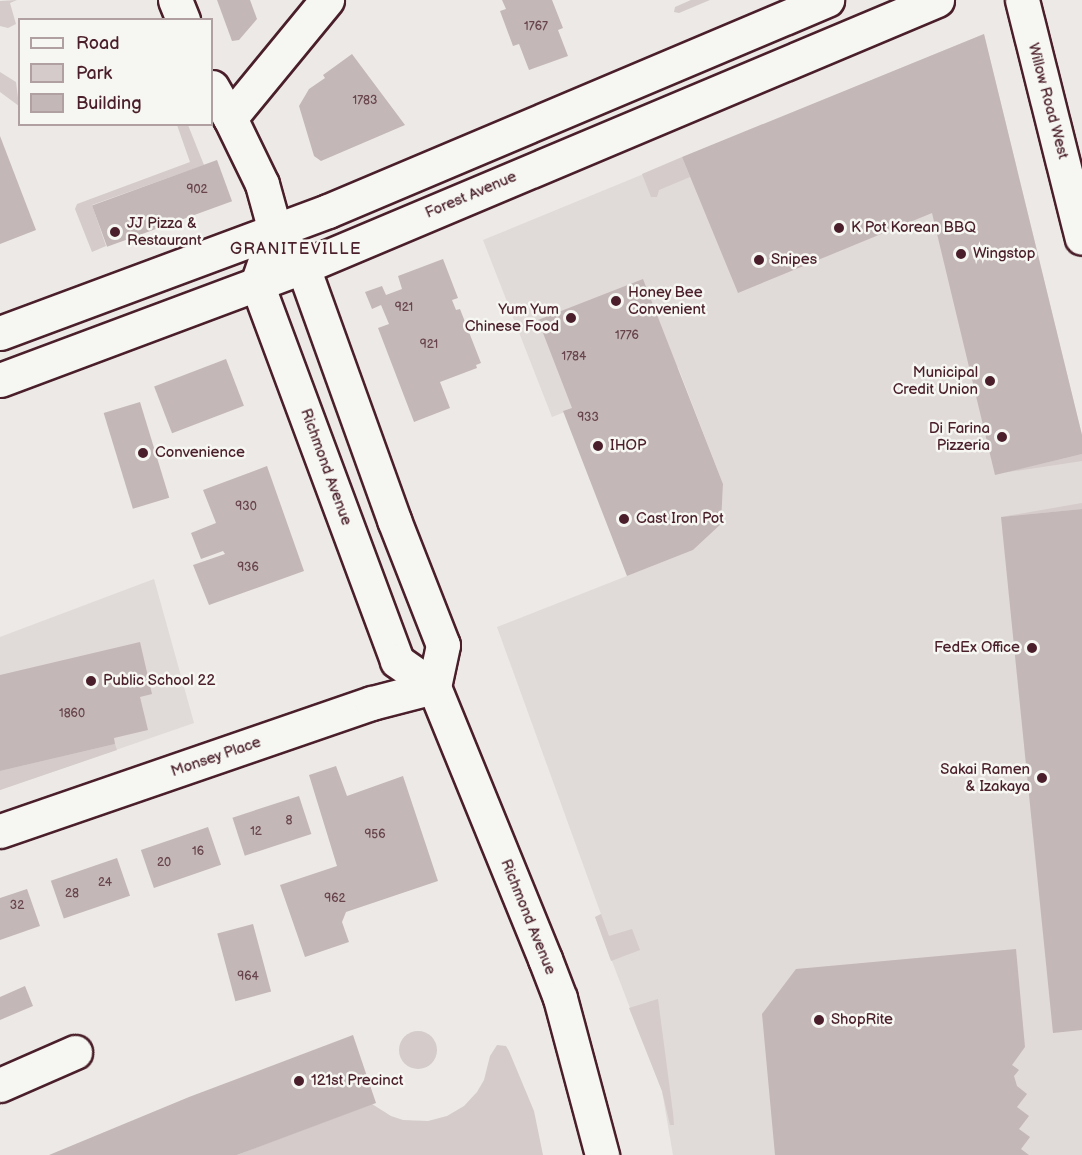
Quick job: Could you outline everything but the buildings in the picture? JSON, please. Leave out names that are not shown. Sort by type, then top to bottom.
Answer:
[{"type":"main road","points":[[176,0],[182,18]]},
{"type":"main road","points":[[230,118],[327,0]]},
{"type":"main road","points":[[0,333],[275,231],[619,90],[827,0]]},
{"type":"main road","name":"Forest Avenue","points":[[0,380],[303,267],[937,0]]},
{"type":"main road","name":"Willow Road West","points":[[1022,0],[1082,238]]},
{"type":"main road","points":[[213,89],[262,184],[275,231],[303,267],[394,520],[443,645],[434,687]]},
{"type":"main road","points":[[257,284],[275,231]]},
{"type":"main road","name":"Richmond Avenue","points":[[257,284],[397,661],[434,687],[560,998],[602,1155]]},
{"type":"main road","name":"Monsey Place","points":[[0,831],[372,703],[434,687]]},
{"type":"main road","points":[[0,1085],[75,1052]]},
{"type":"shaded area","points":[[984,34],[1082,435],[1082,1155],[673,1155],[662,1091],[595,917],[601,914],[497,627],[693,550],[721,524],[723,484],[678,367],[552,417],[483,240]]},
{"type":"shaded area","name":"Public School 22","points":[[154,579],[194,723],[0,790],[0,637]]},
{"type":"green space","points":[[17,0],[10,3],[16,24],[8,28],[0,26],[0,1]]},
{"type":"green space","points":[[691,0],[710,0],[679,13],[674,12],[675,7]]},
{"type":"green space","points":[[0,72],[16,82],[18,105],[0,92]]},
{"type":"green space","points":[[177,126],[188,126],[204,165],[92,205],[106,246],[92,252],[75,209],[77,204],[190,162]]},
{"type":"green space","points":[[682,157],[690,177],[659,190],[657,197],[651,197],[642,174]]},
{"type":"green space","points":[[1082,454],[1082,461],[1002,473]]},
{"type":"green space","points":[[1082,503],[1082,509],[1001,517]]},
{"type":"green space","points":[[115,744],[117,750],[0,790],[0,771]]},
{"type":"green space","points":[[601,914],[609,936],[632,929],[640,950],[611,961],[595,917]]},
{"type":"green space","points":[[658,999],[674,1125],[670,1125],[662,1091],[629,1008]]},
{"type":"green space","points":[[418,1031],[431,1037],[437,1050],[431,1063],[418,1069],[405,1063],[399,1050],[405,1037]]},
{"type":"green space","points":[[497,1045],[506,1046],[509,1051],[534,1111],[543,1155],[237,1155],[372,1104],[391,1116],[403,1120],[428,1121],[447,1116],[464,1106],[477,1092],[484,1080],[490,1056]]},
{"type":"place","name":"K Pot Korean BBQ","points":[[839,228]]},
{"type":"place","name":"JJ Pizza & Restaurant","points":[[115,232]]},
{"type":"place","name":"Wingstop","points":[[961,254]]},
{"type":"place","name":"Snipes","points":[[759,260]]},
{"type":"place","name":"Honey Bee Convenient","points":[[616,301]]},
{"type":"place","name":"Yum Yum Chinese Food","points":[[571,318]]},
{"type":"place","name":"Municipal Credit Union","points":[[990,381]]},
{"type":"place","name":"Di Farina Pizzeria","points":[[1002,437]]},
{"type":"place","name":"IHOP","points":[[598,446]]},
{"type":"place","name":"Convenience","points":[[143,453]]},
{"type":"place","name":"Cast Iron Pot","points":[[624,519]]},
{"type":"place","name":"FedEx Office","points":[[1032,648]]},
{"type":"place","name":"Public School 22","points":[[91,681]]},
{"type":"place","name":"Sakai Ramen & Izakaya","points":[[1042,778]]},
{"type":"place","name":"ShopRite","points":[[819,1020]]},
{"type":"place","name":"121st Precinct","points":[[299,1081]]},
{"type":"district","name":"GRANITEVILLE","points":[[296,250]]}]
